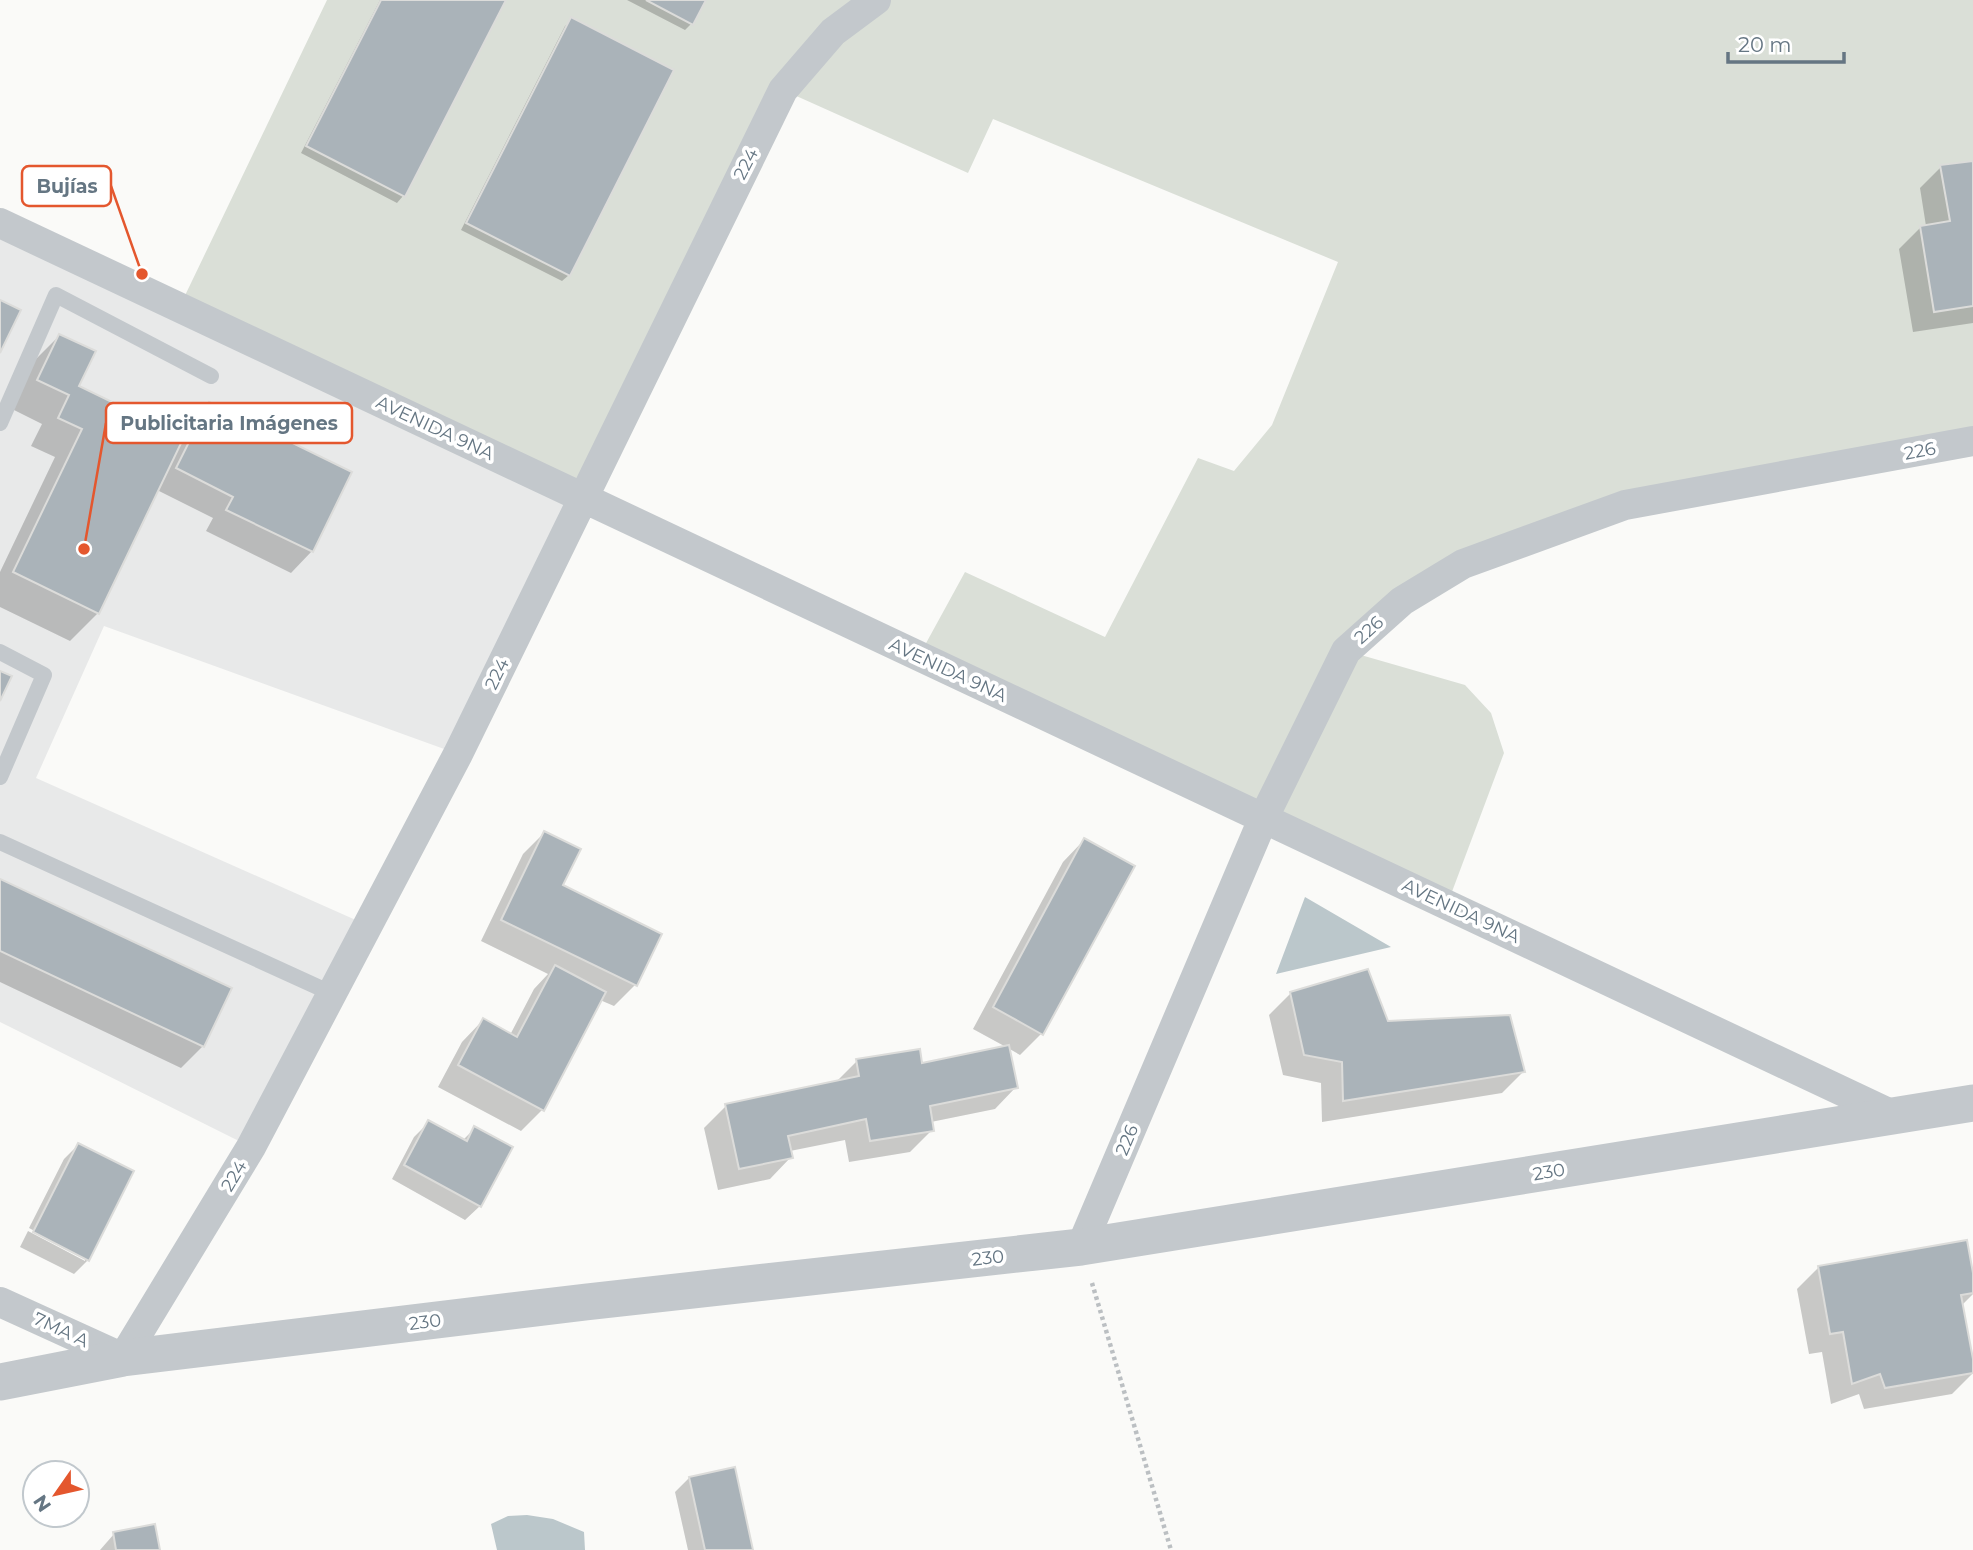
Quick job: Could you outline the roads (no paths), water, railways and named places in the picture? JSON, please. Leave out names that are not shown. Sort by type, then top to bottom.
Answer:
[{"type":"street","name":"224","points":[[123,1358],[251,1147],[458,754],[783,90],[833,32],[876,0]]},
{"type":"street","name":"AVENIDA 9NA","points":[[0,223],[1895,1116]]},
{"type":"street","name":"226","points":[[1081,1247],[1264,819],[1346,651],[1402,601],[1462,564],[1625,505],[1973,441]]},
{"type":"street","name":"230","points":[[0,1382],[123,1358],[1081,1247],[1973,1103]]},
{"type":"street","name":"7MA A","points":[[0,1302],[123,1358]]},
{"type":"lane","points":[[0,423],[56,295],[211,376]]},
{"type":"lane","points":[[0,652],[44,675],[0,777]]},
{"type":"lane","points":[[0,842],[331,993]]},
{"type":"place","name":"Bujías","points":[[142,274]]},
{"type":"place","name":"Publicitaria Imágenes","points":[[84,549]]}]
